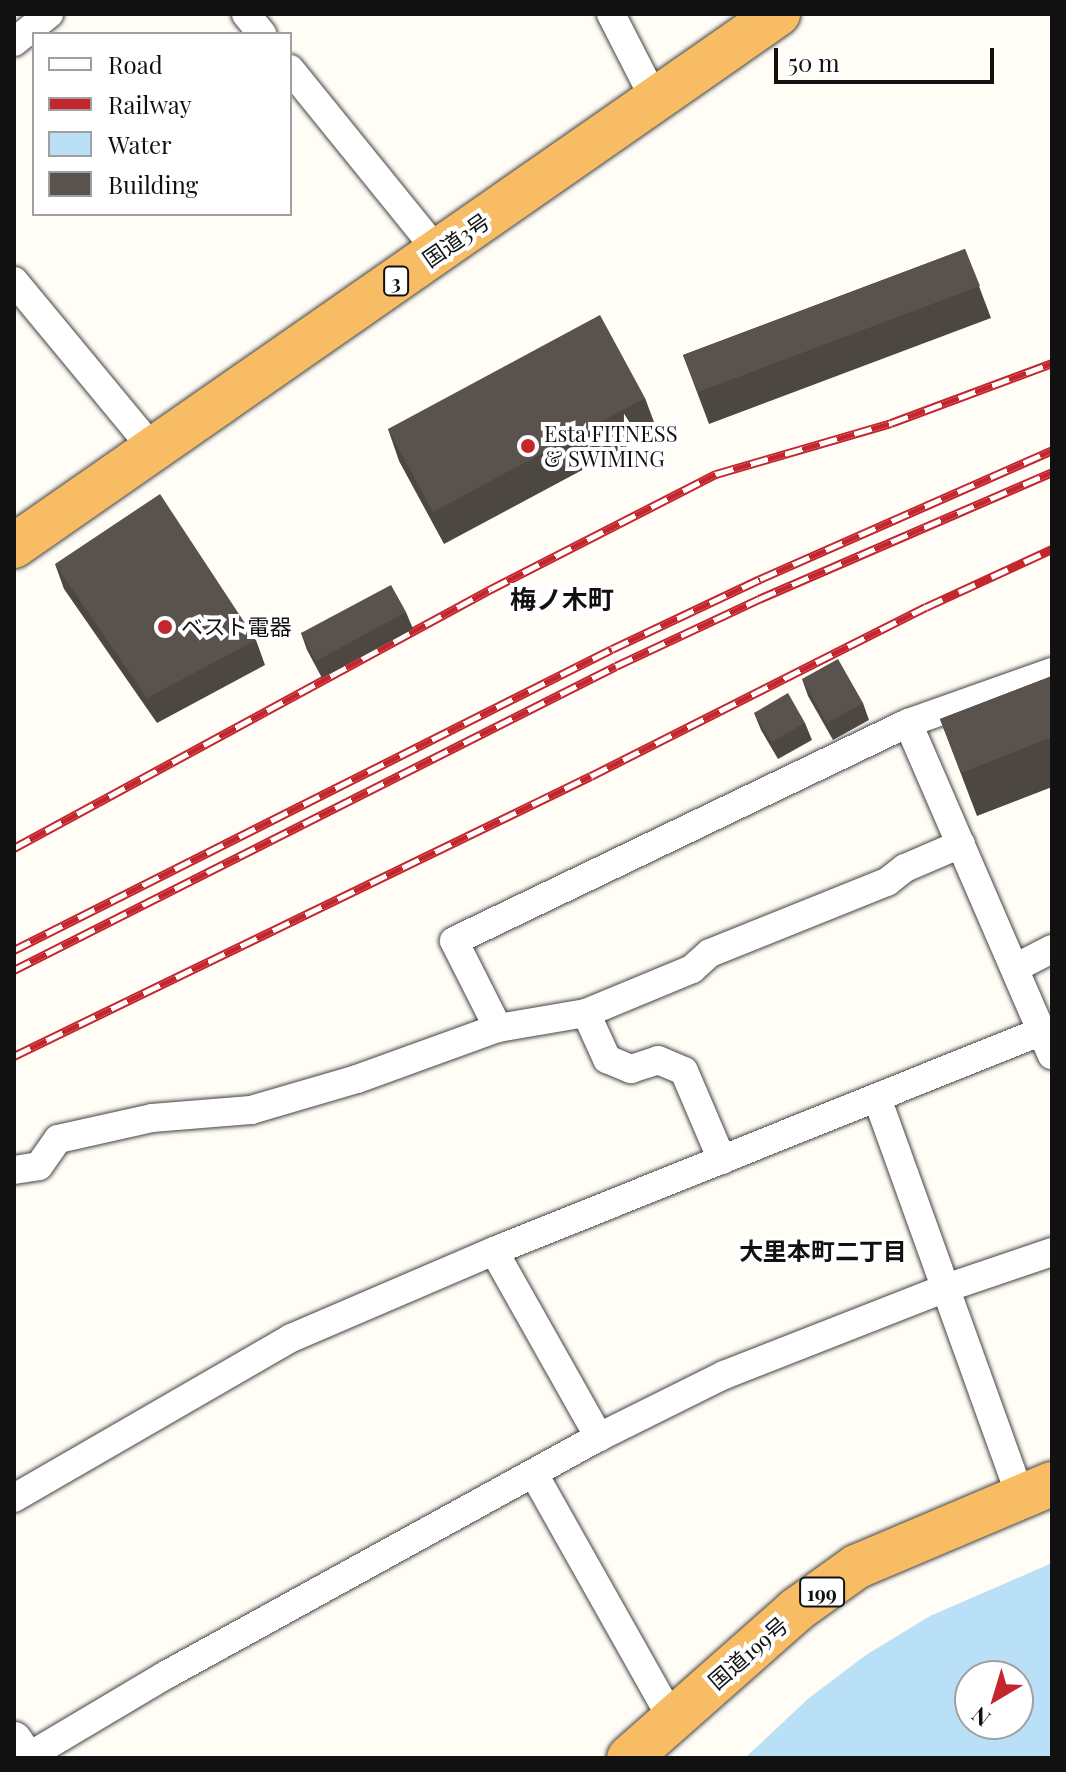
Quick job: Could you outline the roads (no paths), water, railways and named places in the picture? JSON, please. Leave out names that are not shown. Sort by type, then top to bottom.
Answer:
[{"type":"highway","name":"国道3号","points":[[14,546],[778,14]]},
{"type":"highway","name":"国道199号","points":[[629,1758],[796,1610],[856,1567],[1036,1491]]},
{"type":"street","points":[[14,42],[49,14]]},
{"type":"street","points":[[246,14],[260,32]]},
{"type":"street","points":[[611,14],[655,100]]},
{"type":"street","points":[[292,71],[438,252]]},
{"type":"street","points":[[14,281],[153,449]]},
{"type":"street","points":[[498,1028],[454,941],[908,723],[1052,672]]},
{"type":"street","points":[[14,1498],[291,1338],[494,1251],[877,1098],[1047,1043],[908,723]]},
{"type":"street","points":[[14,1170],[39,1166],[58,1139],[152,1118],[251,1110],[357,1079],[498,1028],[586,1013],[692,969],[710,953],[887,882],[905,868],[961,844]]},
{"type":"street","points":[[1015,968],[1052,949]]},
{"type":"street","points":[[586,1013],[607,1059],[631,1069],[658,1060],[684,1071],[722,1160]]},
{"type":"street","points":[[877,1098],[992,1425],[1036,1491]]},
{"type":"street","points":[[494,1251],[599,1437]]},
{"type":"street","points":[[14,1740],[26,1758],[164,1676],[599,1437],[724,1375],[946,1288],[1052,1252]]},
{"type":"street","points":[[534,1474],[672,1719]]},
{"type":"water","points":[[1052,1563],[1052,1758],[745,1758],[809,1698],[866,1655],[930,1616]]},
{"type":"railway","points":[[14,848],[491,589],[716,474],[891,423],[1052,363]]},
{"type":"railway","points":[[14,950],[612,649],[760,579],[1052,450]]},
{"type":"railway","points":[[14,970],[616,666],[759,599],[1052,472]]},
{"type":"railway","points":[[14,1056],[591,776],[926,607],[1052,549]]},
{"type":"place","name":"Esta FITNESS & SWIMING","points":[[528,446]]},
{"type":"place","name":"ベスト電器","points":[[165,627]]},
{"type":"district","name":"梅ノ木町","points":[[562,599]]},
{"type":"district","name":"大里本町二丁目","points":[[823,1251]]}]
